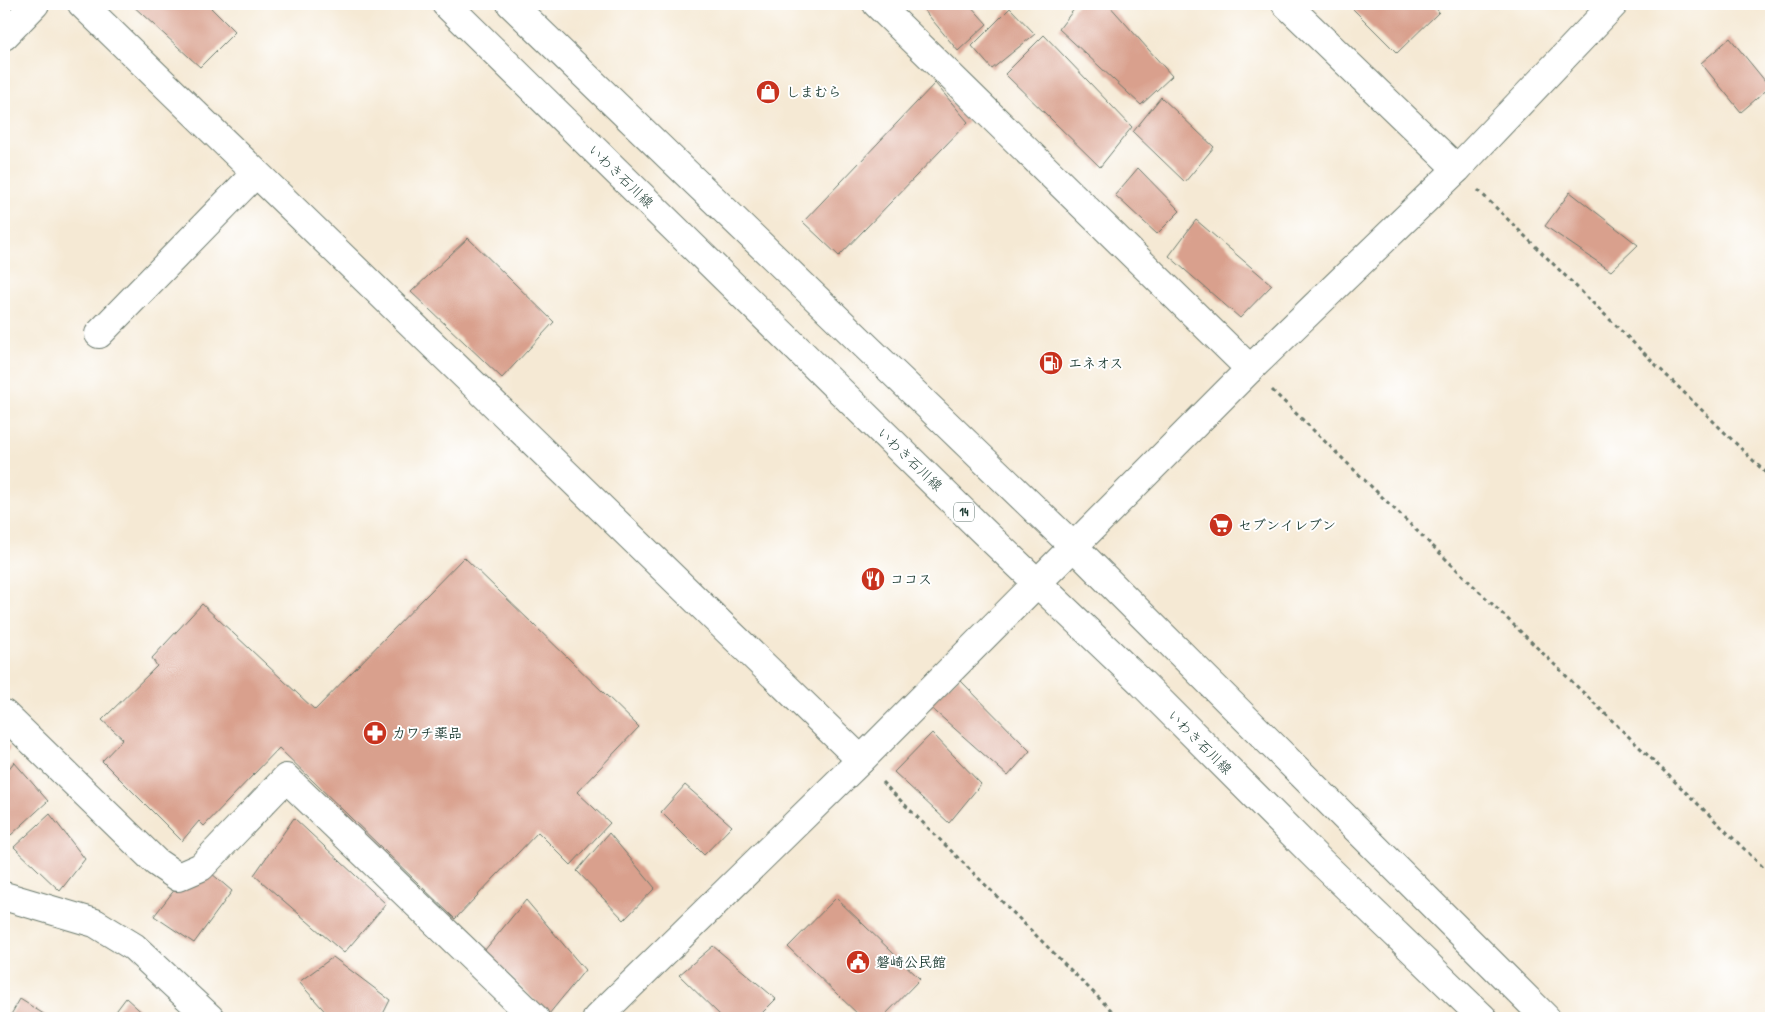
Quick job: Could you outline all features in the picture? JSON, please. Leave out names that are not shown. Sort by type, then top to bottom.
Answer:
[{"type":"street","points":[[4,36],[36,4]]},
{"type":"street","points":[[82,4],[861,760]]},
{"type":"street","name":"いわき石川線","points":[[446,4],[1483,1018]]},
{"type":"street","points":[[511,4],[1073,546],[1546,1018]]},
{"type":"street","points":[[877,4],[1250,369]]},
{"type":"street","points":[[1286,4],[1457,169]]},
{"type":"street","points":[[597,1018],[861,760],[1250,369],[1457,169],[1614,4]]},
{"type":"street","points":[[99,334],[256,173]]},
{"type":"street","points":[[4,714],[156,862],[178,876],[201,867],[286,778],[535,1018]]},
{"type":"street","points":[[4,896],[95,923],[134,947],[210,1018]]},
{"type":"path","points":[[1457,169],[1771,478]]},
{"type":"path","points":[[1250,369],[1771,876]]},
{"type":"path","points":[[861,760],[1119,1018]]},
{"type":"building","points":[[131,4],[215,4],[211,8],[235,32],[200,67]]},
{"type":"building","points":[[919,4],[969,4],[987,24],[958,51]]},
{"type":"building","points":[[1078,4],[1108,4],[1172,76],[1141,105],[1059,29]]},
{"type":"building","points":[[1355,4],[1432,4],[1439,12],[1397,53],[1351,7]]},
{"type":"building","points":[[1010,8],[1035,34],[992,69],[972,46]]},
{"type":"building","points":[[1044,35],[1132,127],[1100,167],[1005,74]]},
{"type":"building","points":[[1730,38],[1770,87],[1741,112],[1701,63]]},
{"type":"building","points":[[935,83],[968,122],[839,256],[803,222]]},
{"type":"building","points":[[1161,97],[1214,147],[1185,182],[1133,132]]},
{"type":"building","points":[[1138,168],[1180,211],[1157,234],[1115,195]]},
{"type":"building","points":[[1570,192],[1638,245],[1611,271],[1545,226]]},
{"type":"building","points":[[1196,220],[1272,285],[1240,318],[1169,256]]},
{"type":"building","points":[[468,238],[554,322],[502,378],[411,292]]},
{"type":"building","name":"カワチ薬品","points":[[464,557],[639,727],[577,792],[610,823],[571,865],[538,832],[455,919],[279,748],[204,826],[199,821],[182,841],[102,761],[123,739],[102,720],[157,666],[152,658],[202,604],[315,710]]},
{"type":"building","points":[[958,678],[1030,751],[1008,776],[928,705]]},
{"type":"building","points":[[932,733],[981,784],[949,823],[894,772]]},
{"type":"building","points":[[4,742],[10,748],[4,755]]},
{"type":"building","points":[[14,762],[48,801],[11,835],[4,828],[4,775]]},
{"type":"building","points":[[685,785],[732,826],[704,855],[661,812]]},
{"type":"building","points":[[50,814],[85,859],[60,891],[14,847]]},
{"type":"building","points":[[294,818],[386,904],[344,953],[254,875]]},
{"type":"building","points":[[609,833],[655,888],[624,920],[577,871]]},
{"type":"building","points":[[197,861],[232,891],[194,943],[154,916]]},
{"type":"building","points":[[836,898],[920,979],[882,1018],[862,1018],[788,947]]},
{"type":"building","points":[[526,900],[585,970],[549,1014],[484,951]]},
{"type":"building","points":[[713,946],[776,999],[757,1018],[723,1018],[679,975]]},
{"type":"building","points":[[333,957],[390,1000],[381,1018],[327,1018],[329,1016],[299,982]]},
{"type":"building","points":[[126,998],[148,1018],[111,1018]]},
{"type":"building","points":[[20,999],[50,1018],[9,1018]]},
{"type":"place","name":"しまむら","points":[[768,92]]},
{"type":"place","name":"エネオス","points":[[1051,363]]},
{"type":"place","name":"セブンイレブン","points":[[1221,525]]},
{"type":"place","name":"ココス","points":[[873,579]]},
{"type":"place","name":"カワチ薬品","points":[[375,733]]},
{"type":"place","name":"磐崎公民館","points":[[858,962]]}]
